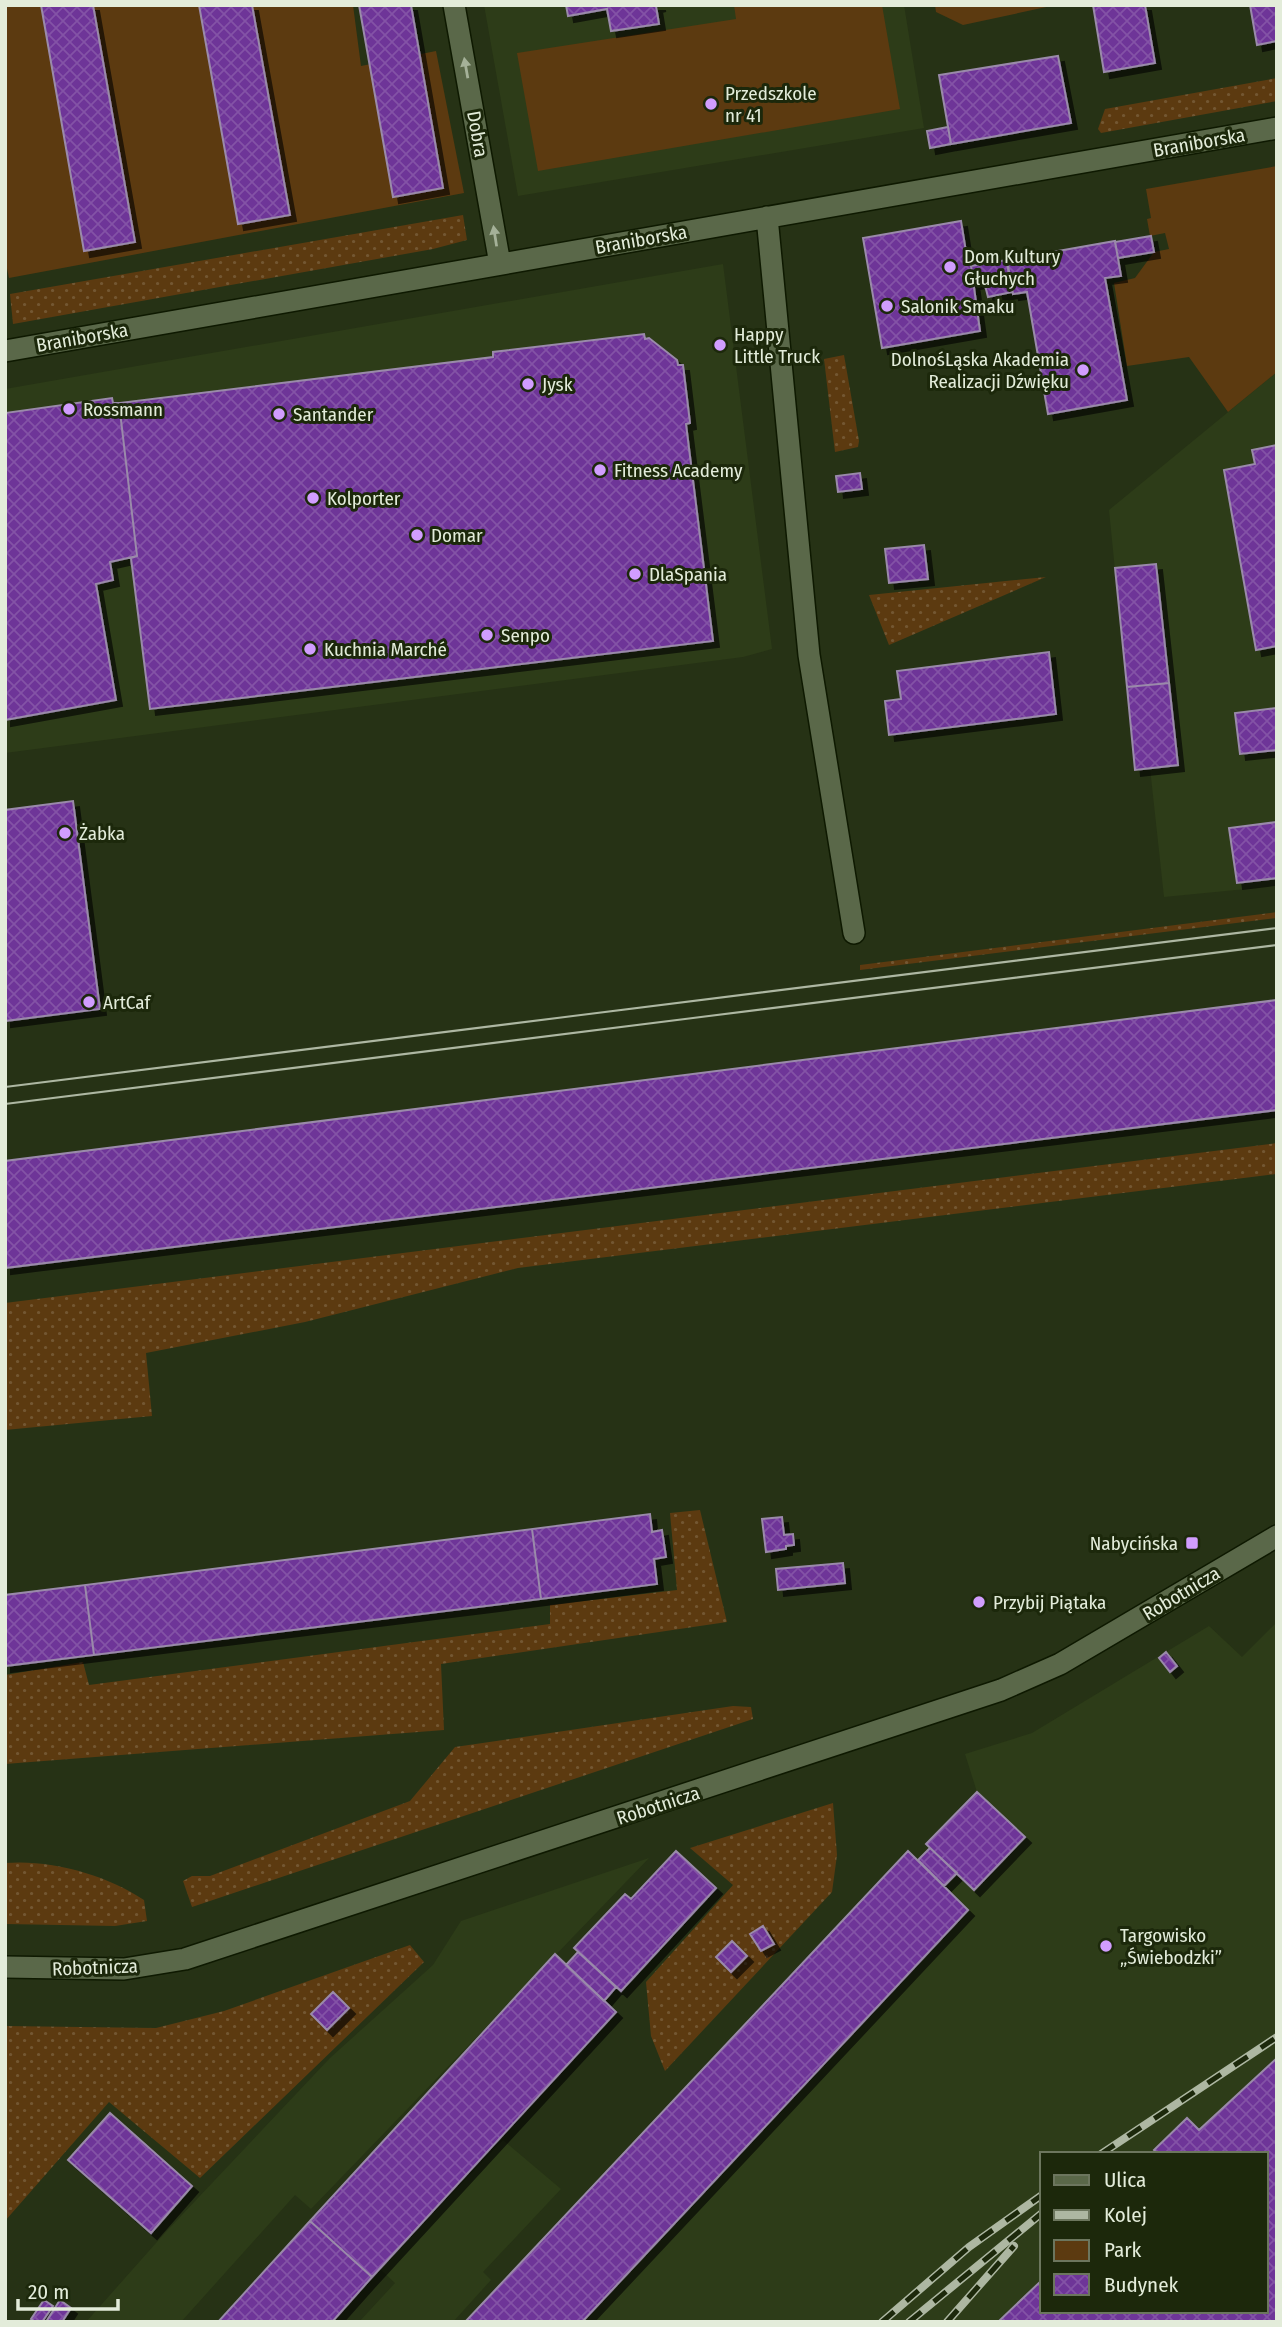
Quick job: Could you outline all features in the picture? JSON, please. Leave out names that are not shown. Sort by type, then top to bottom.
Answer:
[{"type":"street","name":"Dobra","points":[[454,5],[500,264]]},
{"type":"street","name":"Braniborska","points":[[5,351],[1277,128]]},
{"type":"street","points":[[767,217],[812,673],[853,933]]},
{"type":"street","name":"Robotnicza","points":[[5,1967],[124,1969],[186,1959],[976,1698],[1060,1664],[1277,1536]]},
{"type":"shaded area","name":"Przedszkole nr 41","points":[[484,5],[904,5],[924,128],[518,196]]},
{"type":"shaded area","name":"Domar","points":[[723,264],[772,649],[743,657],[5,753],[5,389]]},
{"type":"shaded area","points":[[1277,372],[1277,886],[1164,897],[1150,768],[1135,770],[1109,510]]},
{"type":"shaded area","name":"Targowisko „Świebodzki”","points":[[1277,1622],[1277,2322],[582,2322],[968,1910],[944,1886],[957,1873],[974,1890],[1025,1837],[977,1792],[965,1754],[1032,1733],[1209,1626],[1242,1657]]},
{"type":"shaded area","points":[[649,1858],[311,2209],[295,2195],[181,2322],[86,2322],[164,2234],[330,2058],[433,1965],[461,1921]]},
{"type":"shaded area","points":[[503,2140],[561,2189],[483,2272],[491,2280],[453,2322],[359,2322],[395,2283],[380,2269]]},
{"type":"green space","points":[[5,5],[353,5],[361,66],[436,51],[464,193],[9,278],[5,259]]},
{"type":"green space","name":"Przedszkole nr 41","points":[[734,5],[882,5],[900,109],[538,171],[517,53],[736,19]]},
{"type":"green space","points":[[935,5],[1051,6],[963,25],[936,12]]},
{"type":"green space","points":[[1277,78],[1277,101],[1101,133],[1098,129],[1105,109]]},
{"type":"green space","points":[[1277,166],[1277,372],[1228,412],[1189,357],[1127,366],[1114,283],[1135,278],[1154,252],[1169,249],[1165,233],[1150,236],[1147,219],[1151,218],[1146,189]]},
{"type":"green space","points":[[463,215],[467,240],[433,249],[13,324],[10,294]]},
{"type":"green space","points":[[844,355],[859,441],[858,447],[835,452],[824,359]]},
{"type":"green space","points":[[1046,577],[889,645],[869,595]]},
{"type":"green space","points":[[1277,912],[1277,918],[860,970],[860,965]]},
{"type":"green space","points":[[1277,1143],[1277,1174],[518,1268],[305,1322],[146,1353],[152,1416],[5,1430],[5,1303]]},
{"type":"green space","points":[[700,1510],[727,1622],[441,1664],[444,1730],[5,1764],[5,1675],[83,1662],[89,1685],[550,1624],[550,1605],[677,1590],[670,1513]]},
{"type":"green space","points":[[733,1706],[751,1707],[753,1719],[192,1907],[183,1881],[192,1876],[210,1876],[410,1801],[455,1747]]},
{"type":"green space","points":[[833,1803],[837,1855],[832,1892],[665,2071],[651,2036],[646,1982],[733,1885],[690,1848]]},
{"type":"green space","points":[[5,1863],[59,1866],[96,1876],[144,1900],[147,1921],[115,1926],[5,1924]]},
{"type":"green space","points":[[410,1945],[424,1962],[200,2178],[109,2102],[5,2221],[5,2026],[156,2028],[224,2011]]},
{"type":"building","points":[[41,5],[93,5],[135,242],[84,251]]},
{"type":"building","points":[[199,5],[252,5],[290,215],[238,224]]},
{"type":"building","points":[[359,5],[411,5],[443,188],[393,197]]},
{"type":"building","points":[[566,5],[660,5],[656,6],[659,24],[611,31],[607,9],[568,16]]},
{"type":"building","points":[[1093,5],[1145,5],[1155,63],[1104,72]]},
{"type":"building","points":[[1250,5],[1277,5],[1277,41],[1257,45]]},
{"type":"building","points":[[1058,56],[1071,123],[951,144],[939,75]]},
{"type":"building","points":[[948,127],[951,144],[930,148],[927,131]]},
{"type":"building","points":[[961,221],[966,252],[969,251],[980,331],[882,348],[863,238]]},
{"type":"building","points":[[1151,236],[1154,252],[1118,258],[1115,242]]},
{"type":"building","points":[[1115,241],[1121,276],[1105,278],[1127,400],[1048,414],[1027,292],[1013,294],[1007,260]]},
{"type":"building","points":[[1007,260],[1009,277],[974,283],[971,266]]},
{"type":"building","points":[[1009,277],[1012,292],[988,297],[984,281]]},
{"type":"building","name":"Domar","points":[[644,334],[645,339],[649,338],[677,360],[678,365],[683,365],[690,423],[686,424],[713,641],[150,709],[131,558],[137,556],[119,403],[493,357],[493,352]]},
{"type":"building","points":[[112,398],[113,403],[119,403],[137,556],[110,562],[113,580],[96,584],[116,700],[5,720],[5,413]]},
{"type":"building","points":[[1277,445],[1277,646],[1256,650],[1224,470],[1255,464],[1252,450]]},
{"type":"building","points":[[860,473],[862,489],[838,492],[836,476]]},
{"type":"building","points":[[924,545],[928,579],[889,583],[885,549]]},
{"type":"building","points":[[1156,564],[1169,683],[1127,687],[1115,568]]},
{"type":"building","points":[[1049,652],[1056,714],[889,735],[885,701],[901,699],[897,671]]},
{"type":"building","points":[[1169,683],[1178,765],[1135,770],[1127,687]]},
{"type":"building","points":[[1277,708],[1277,750],[1240,754],[1235,713]]},
{"type":"building","points":[[73,801],[100,1009],[5,1021],[5,810]]},
{"type":"building","points":[[1277,822],[1277,878],[1237,883],[1229,828]]},
{"type":"building","points":[[1277,1000],[1277,1110],[5,1268],[5,1161]]},
{"type":"building","points":[[650,1514],[652,1532],[662,1530],[666,1557],[654,1559],[657,1584],[541,1599],[532,1529]]},
{"type":"building","points":[[782,1517],[784,1535],[793,1534],[794,1545],[766,1552],[762,1519]]},
{"type":"building","points":[[532,1529],[541,1599],[94,1655],[85,1585]]},
{"type":"building","points":[[843,1563],[845,1583],[778,1590],[776,1569]]},
{"type":"building","points":[[85,1585],[94,1655],[5,1666],[5,1595]]},
{"type":"building","points":[[1166,1652],[1177,1666],[1170,1672],[1159,1658]]},
{"type":"building","points":[[977,1792],[1025,1837],[974,1890],[926,1844]]},
{"type":"building","points":[[930,1848],[957,1873],[944,1886],[918,1860]]},
{"type":"building","points":[[676,1851],[716,1888],[621,1991],[574,1948],[625,1894],[631,1899]]},
{"type":"building","points":[[908,1851],[968,1910],[582,2322],[465,2322]]},
{"type":"building","points":[[763,1926],[774,1944],[761,1951],[750,1934]]},
{"type":"building","points":[[732,1941],[747,1956],[731,1972],[716,1957]]},
{"type":"building","points":[[578,1952],[616,1987],[604,2001],[566,1965]]},
{"type":"building","points":[[555,1954],[616,2012],[372,2277],[310,2221]]},
{"type":"building","points":[[333,1992],[349,2008],[327,2030],[311,2014]]},
{"type":"building","points":[[1277,2058],[1277,2322],[998,2322],[1040,2282],[1040,2313],[1268,2313],[1268,2152],[1154,2150],[1187,2118],[1199,2130]]},
{"type":"building","points":[[110,2113],[192,2186],[151,2233],[68,2160]]},
{"type":"building","points":[[310,2221],[372,2277],[332,2322],[218,2322]]},
{"type":"building","points":[[44,2300],[53,2306],[42,2322],[35,2322],[31,2319]]},
{"type":"building","points":[[60,2300],[71,2308],[62,2322],[46,2322]]},
{"type":"tram line","points":[[5,1087],[1277,928]]},
{"type":"tram line","points":[[5,1104],[1277,945]]},
{"type":"railway","points":[[1104,2152],[1277,2037]]},
{"type":"railway","points":[[882,2322],[969,2247],[1040,2196]]},
{"type":"railway","points":[[909,2322],[1040,2215]]},
{"type":"railway","points":[[947,2322],[1014,2246]]},
{"type":"place","name":"Przedszkole nr 41","points":[[711,104]]},
{"type":"place","name":"Dom Kultury Głuchych","points":[[950,267]]},
{"type":"place","name":"Salonik Smaku","points":[[887,306]]},
{"type":"place","name":"Happy Little Truck","points":[[720,345]]},
{"type":"place","name":"DolnośLąska Akademia Realizacji Dźwięku","points":[[1083,370]]},
{"type":"place","name":"Jysk","points":[[528,384]]},
{"type":"place","name":"Rossmann","points":[[69,409]]},
{"type":"place","name":"Santander","points":[[279,414]]},
{"type":"place","name":"Fitness Academy","points":[[600,470]]},
{"type":"place","name":"Kolporter","points":[[313,498]]},
{"type":"place","name":"Domar","points":[[417,535]]},
{"type":"place","name":"DlaSpania","points":[[635,574]]},
{"type":"place","name":"Senpo","points":[[487,635]]},
{"type":"place","name":"Kuchnia Marché","points":[[310,649]]},
{"type":"place","name":"Żabka","points":[[65,833]]},
{"type":"place","name":"ArtCaf","points":[[89,1002]]},
{"type":"place","name":"Nabycińska","points":[[1192,1543]]},
{"type":"place","name":"Przybij Piątaka","points":[[979,1602]]},
{"type":"place","name":"Targowisko „Świebodzki”","points":[[1106,1946]]}]
